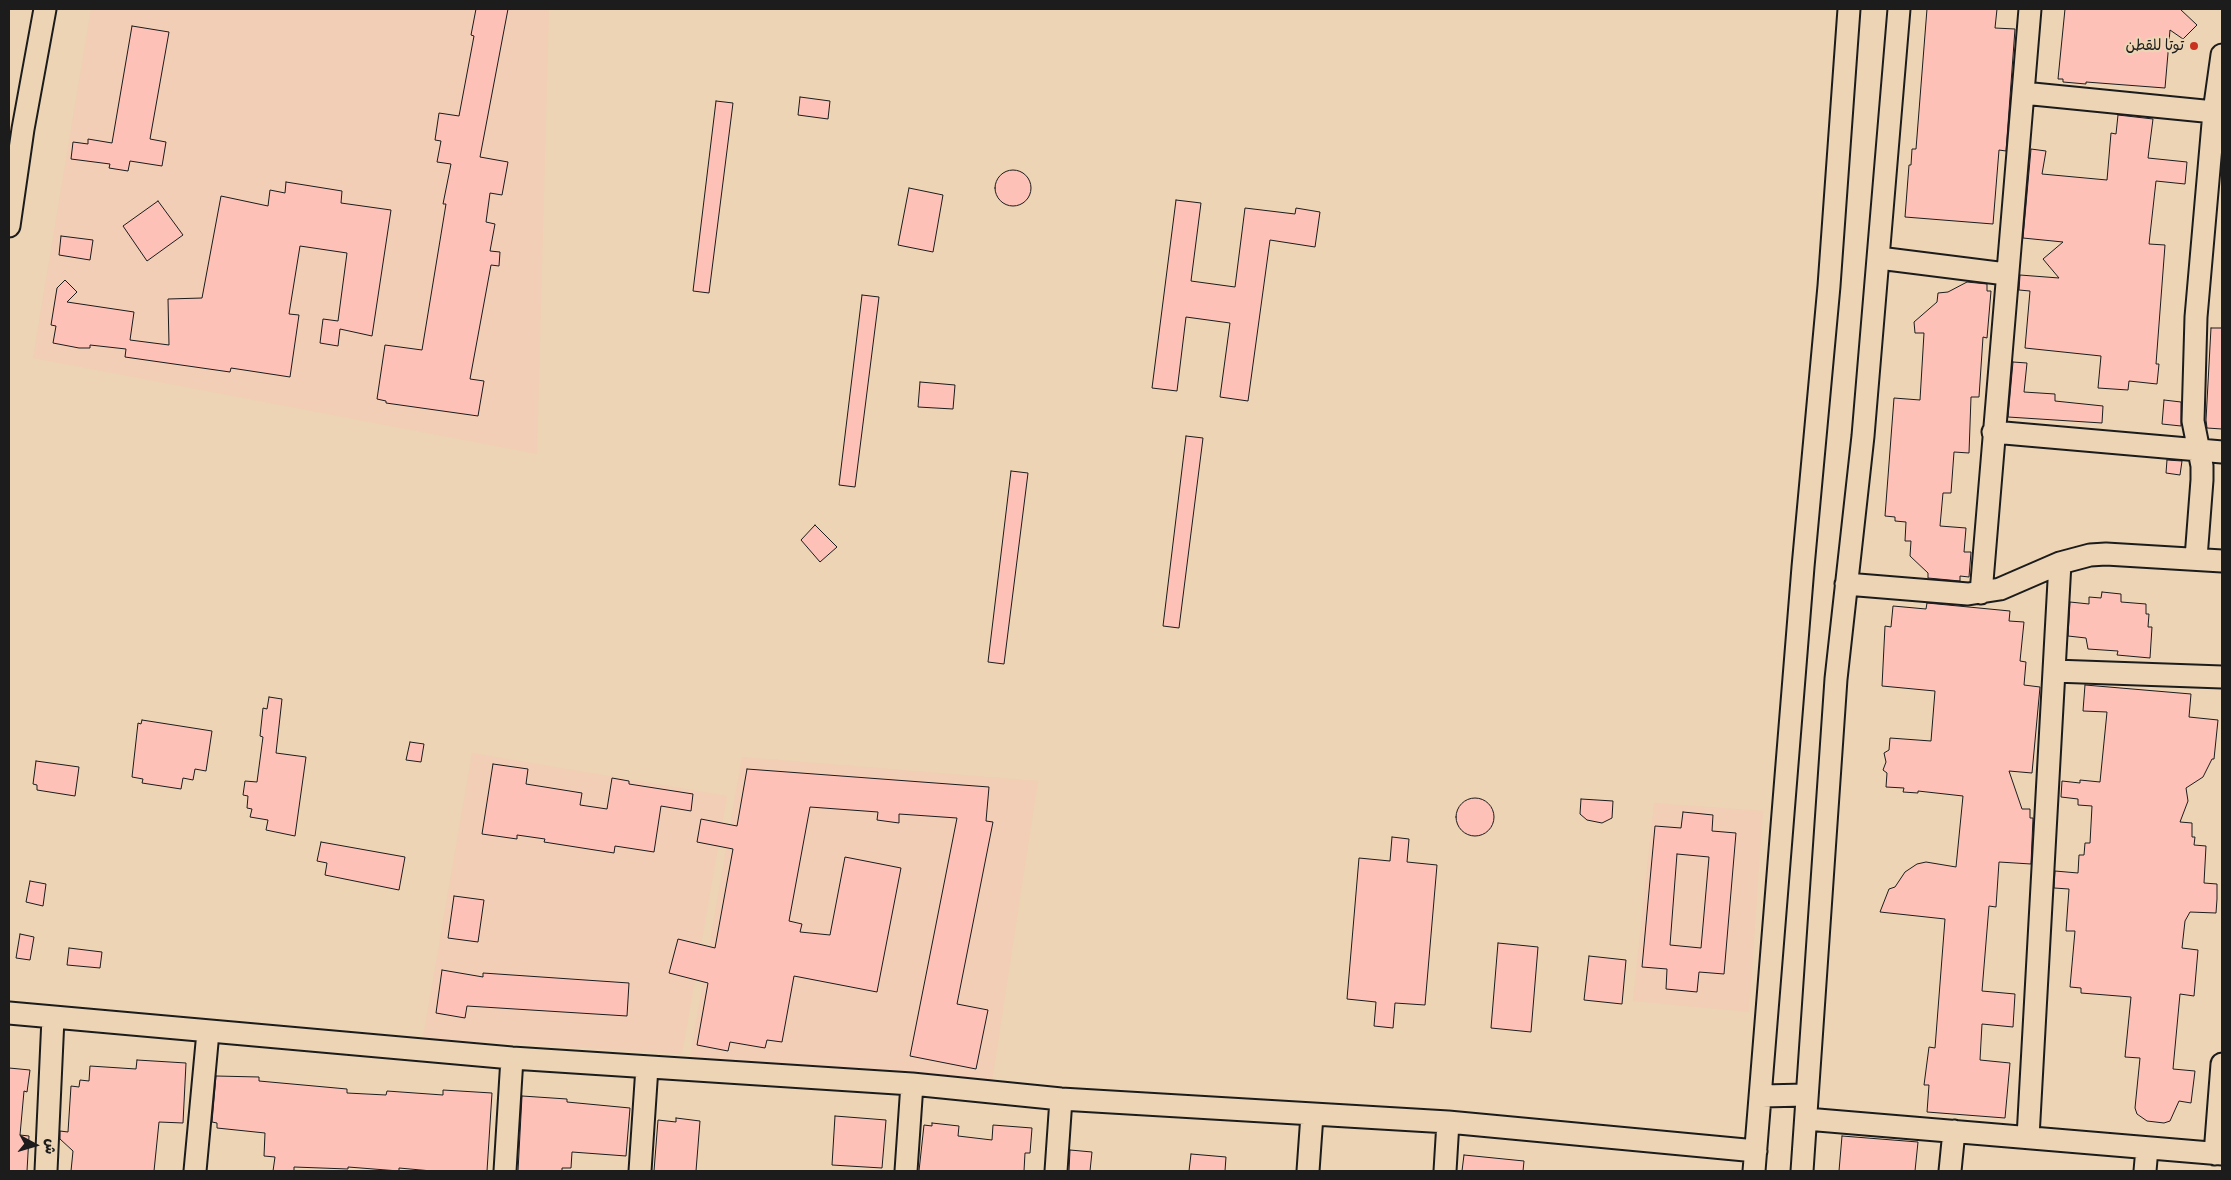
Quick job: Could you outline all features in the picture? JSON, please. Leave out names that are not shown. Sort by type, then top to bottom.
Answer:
[{"type":"street","points":[[9,226],[16,128],[46,9]]},
{"type":"street","points":[[9,1013],[512,1058],[912,1084],[1061,1099],[1448,1122],[1755,1161],[1762,1096],[1802,587],[1829,286],[1849,9]]},
{"type":"street","points":[[1802,1171],[1836,679],[1863,436],[1899,9]]},
{"type":"street","points":[[1982,593],[1993,432],[2030,9]]},
{"type":"street","points":[[2196,558],[2202,480],[2200,450],[2195,436],[2193,421],[2196,317],[2214,112],[2222,55]]},
{"type":"street","points":[[2022,93],[2214,112]]},
{"type":"street","points":[[1879,258],[2006,274]]},
{"type":"street","points":[[1993,432],[2222,452]]},
{"type":"street","points":[[1846,584],[1955,594],[1982,593],[2000,589],[2074,558],[2106,554],[2222,561]]},
{"type":"street","points":[[2028,1137],[2060,563]]},
{"type":"street","points":[[2054,671],[2222,677]]},
{"type":"street","points":[[46,1171],[53,1018]]},
{"type":"street","points":[[195,1171],[208,1032]]},
{"type":"street","points":[[505,1171],[512,1058]]},
{"type":"street","points":[[1806,1118],[2219,1154],[2222,1064]]},
{"type":"street","points":[[640,1171],[647,1067]]},
{"type":"street","points":[[906,1171],[912,1084]]},
{"type":"street","points":[[1762,1096],[1806,1095]]},
{"type":"street","points":[[1056,1171],[1061,1099]]},
{"type":"street","points":[[1308,1171],[1312,1115]]},
{"type":"street","points":[[1445,1171],[1448,1122]]},
{"type":"street","points":[[1950,1171],[1954,1131]]},
{"type":"street","points":[[2145,1171],[2147,1148]]},
{"type":"shaded area","points":[[91,9],[549,9],[537,454],[33,358]]},
{"type":"shaded area","points":[[472,753],[727,796],[682,1054],[423,1038]]},
{"type":"shaded area","points":[[742,757],[1038,781],[992,1082],[690,1057]]},
{"type":"shaded area","points":[[1654,803],[1763,811],[1749,1012],[1633,1001]]},
{"type":"building","points":[[476,9],[508,9],[480,157],[508,162],[502,195],[490,193],[486,222],[495,224],[490,251],[500,252],[499,266],[491,265],[470,379],[484,381],[478,416],[386,403],[386,401],[377,399],[385,345],[422,350],[446,204],[443,204],[451,164],[437,162],[441,141],[435,140],[439,113],[459,116],[474,36],[471,35]]},
{"type":"building","points":[[1927,9],[1997,9],[1995,28],[2015,29],[2006,151],[1999,150],[1993,224],[1905,217],[1909,165],[1911,165],[1912,149],[1916,149]]},
{"type":"building","points":[[2065,9],[2180,9],[2197,25],[2183,39],[2170,30],[2165,88],[2063,82],[2063,79],[2058,79]]},
{"type":"building","points":[[132,26],[169,32],[150,139],[166,142],[162,166],[130,161],[128,171],[109,168],[110,164],[71,159],[73,142],[88,144],[88,139],[112,143]]},
{"type":"building","points":[[800,97],[830,101],[828,119],[798,115]]},
{"type":"building","points":[[716,101],[733,103],[709,293],[693,291]]},
{"type":"building","points":[[2118,115],[2153,119],[2148,158],[2187,162],[2185,184],[2156,181],[2149,244],[2165,245],[2156,364],[2159,364],[2157,384],[2129,381],[2128,390],[2098,388],[2101,356],[2025,348],[2030,291],[2019,290],[2020,275],[2059,278],[2043,259],[2063,242],[2023,238],[2031,149],[2046,151],[2042,174],[2107,180],[2111,133],[2116,134]]},
{"type":"building","points":[[1013,170],[1025,176],[1031,188],[1025,200],[1013,206],[1001,200],[995,188],[1001,176]]},
{"type":"building","points":[[286,182],[342,191],[341,203],[391,210],[372,336],[340,329],[338,346],[320,343],[323,319],[338,321],[347,253],[300,246],[289,314],[299,315],[290,377],[231,368],[230,372],[125,357],[126,349],[90,345],[90,348],[79,348],[53,343],[56,326],[51,325],[57,288],[65,280],[77,292],[67,302],[134,312],[130,340],[169,345],[168,299],[202,298],[221,196],[268,206],[270,190],[285,193]]},
{"type":"building","points":[[909,188],[943,195],[933,252],[898,245]]},
{"type":"building","points":[[1176,200],[1201,203],[1191,281],[1235,287],[1245,208],[1295,214],[1296,208],[1320,212],[1315,247],[1270,240],[1248,401],[1220,397],[1230,323],[1186,317],[1177,391],[1152,388]]},
{"type":"building","points":[[158,201],[183,235],[147,261],[123,226]]},
{"type":"building","points":[[61,236],[93,240],[90,260],[59,255]]},
{"type":"building","points":[[1967,282],[1987,284],[1987,291],[1991,291],[1987,338],[1983,337],[1979,397],[1971,397],[1969,453],[1954,452],[1951,493],[1943,493],[1940,526],[1966,528],[1964,552],[1971,552],[1969,577],[1960,576],[1960,581],[1928,578],[1928,573],[1910,556],[1911,541],[1905,541],[1906,522],[1895,521],[1895,517],[1885,516],[1894,398],[1920,400],[1924,333],[1915,333],[1914,322],[1937,302],[1938,293],[1948,292]]},
{"type":"building","points":[[862,295],[879,297],[855,487],[839,485]]},
{"type":"building","points":[[2211,328],[2222,328],[2222,429],[2207,428],[2206,420]]},
{"type":"building","points":[[2013,362],[2027,363],[2024,392],[2055,394],[2055,401],[2103,406],[2102,423],[2008,417]]},
{"type":"building","points":[[920,382],[955,385],[953,409],[918,407]]},
{"type":"building","points":[[2164,400],[2181,402],[2181,426],[2162,424]]},
{"type":"building","points":[[1186,436],[1203,438],[1179,628],[1163,626]]},
{"type":"building","points":[[2167,460],[2182,461],[2180,475],[2166,473]]},
{"type":"building","points":[[1011,471],[1028,473],[1004,664],[988,662]]},
{"type":"building","points":[[815,525],[837,547],[820,562],[801,540]]},
{"type":"building","points":[[2102,592],[2121,594],[2121,602],[2146,604],[2146,614],[2149,614],[2148,627],[2152,627],[2150,658],[2117,655],[2118,651],[2088,649],[2086,638],[2068,636],[2070,602],[2089,604],[2089,597],[2101,598]]},
{"type":"building","points":[[1927,603],[2010,611],[2009,621],[2024,622],[2020,661],[2026,662],[2024,685],[2040,687],[2032,773],[2009,771],[2022,809],[2030,809],[2030,818],[2033,818],[2031,864],[1999,862],[1996,907],[1989,906],[1982,991],[2015,994],[2013,1027],[1982,1024],[1980,1060],[2010,1063],[2005,1118],[1927,1112],[1929,1085],[1924,1085],[1929,1047],[1935,1048],[1945,919],[1880,912],[1889,889],[1895,887],[1905,872],[1917,864],[1926,862],[1956,867],[1963,796],[1918,791],[1918,793],[1903,792],[1904,788],[1886,787],[1887,773],[1883,770],[1886,762],[1884,753],[1889,750],[1890,738],[1931,741],[1935,691],[1882,686],[1885,626],[1891,627],[1893,606],[1926,609]]},
{"type":"building","points":[[2085,685],[2191,694],[2189,717],[2218,720],[2214,759],[2212,759],[2203,777],[2186,788],[2188,801],[2180,822],[2192,823],[2192,837],[2195,837],[2194,845],[2206,846],[2204,883],[2217,884],[2217,899],[2216,913],[2190,912],[2185,921],[2182,948],[2198,950],[2194,996],[2180,994],[2173,1069],[2195,1071],[2191,1103],[2179,1101],[2170,1121],[2164,1123],[2147,1121],[2137,1114],[2135,1108],[2140,1058],[2125,1057],[2131,997],[2081,993],[2081,988],[2070,987],[2075,931],[2066,931],[2069,889],[2054,888],[2055,871],[2078,873],[2079,855],[2084,855],[2085,843],[2090,843],[2092,806],[2078,805],[2078,799],[2061,797],[2062,781],[2080,783],[2080,780],[2100,782],[2107,712],[2083,711]]},
{"type":"building","points":[[269,697],[282,699],[276,753],[306,757],[295,836],[266,830],[268,820],[250,817],[252,809],[247,808],[248,796],[243,795],[245,781],[257,782],[263,737],[260,736],[263,708],[267,709]]},
{"type":"building","points":[[142,720],[212,731],[206,771],[195,769],[193,780],[183,778],[181,789],[142,783],[143,779],[132,777],[138,723],[141,724]]},
{"type":"building","points":[[410,742],[424,744],[421,762],[406,760]]},
{"type":"building","points":[[36,761],[79,767],[75,796],[37,790],[37,785],[33,784]]},
{"type":"building","points":[[493,764],[528,769],[526,784],[582,793],[580,805],[607,809],[612,778],[629,781],[629,784],[693,794],[691,811],[661,806],[654,852],[615,846],[614,853],[544,842],[545,839],[517,835],[517,839],[482,834]]},
{"type":"building","points":[[747,769],[989,787],[986,821],[993,822],[957,1004],[988,1010],[976,1069],[910,1056],[957,818],[899,814],[899,823],[877,820],[878,812],[810,807],[789,921],[802,924],[800,932],[830,935],[845,857],[901,868],[877,992],[794,976],[782,1042],[767,1040],[765,1048],[730,1042],[728,1051],[697,1045],[708,983],[669,973],[678,939],[715,948],[733,849],[697,842],[701,819],[737,826]]},
{"type":"building","points":[[1475,798],[1482,799],[1488,804],[1493,810],[1493,824],[1488,830],[1482,835],[1475,836],[1468,835],[1462,830],[1457,824],[1456,817],[1457,810],[1462,804],[1468,799]]},
{"type":"building","points":[[1581,799],[1613,801],[1612,818],[1602,823],[1587,820],[1580,814]]},
{"type":"building","points":[[1683,812],[1713,815],[1712,831],[1736,833],[1724,974],[1699,972],[1697,992],[1666,989],[1667,969],[1642,967],[1655,826],[1681,828]],"holes":[[[1677,854],[1709,857],[1701,948],[1670,945]]]},
{"type":"building","points":[[1392,837],[1409,839],[1407,862],[1437,865],[1425,1005],[1395,1003],[1393,1028],[1374,1026],[1376,1002],[1347,999],[1359,858],[1390,861]]},
{"type":"building","points":[[321,842],[405,857],[399,890],[325,875],[327,863],[317,861]]},
{"type":"building","points":[[30,881],[46,884],[43,906],[26,902]]},
{"type":"building","points":[[454,896],[484,900],[478,942],[448,938]]},
{"type":"building","points":[[20,934],[34,937],[30,960],[16,958]]},
{"type":"building","points":[[1498,943],[1538,947],[1531,1032],[1491,1028]]},
{"type":"building","points":[[69,948],[102,952],[100,968],[67,965]]},
{"type":"building","points":[[1589,956],[1626,960],[1622,1004],[1584,1000]]},
{"type":"building","points":[[442,970],[483,977],[483,973],[629,983],[627,1016],[467,1006],[465,1018],[436,1013]]},
{"type":"building","points":[[137,1060],[186,1063],[183,1123],[159,1122],[154,1171],[71,1171],[73,1151],[60,1139],[60,1131],[68,1132],[71,1086],[79,1087],[80,1080],[89,1081],[90,1066],[136,1069]]},
{"type":"building","points":[[9,1068],[30,1070],[27,1092],[24,1091],[20,1135],[29,1136],[27,1171],[9,1171]]},
{"type":"building","points":[[216,1076],[259,1077],[259,1081],[347,1089],[347,1093],[386,1095],[387,1091],[443,1095],[443,1090],[492,1093],[487,1171],[432,1171],[399,1168],[399,1171],[348,1167],[348,1169],[294,1167],[294,1171],[273,1171],[275,1157],[264,1156],[265,1133],[217,1128],[217,1123],[212,1122]]},
{"type":"building","points":[[522,1096],[567,1099],[567,1102],[630,1108],[626,1156],[572,1152],[571,1168],[562,1168],[562,1171],[518,1171]]},
{"type":"building","points":[[835,1116],[886,1120],[882,1168],[832,1165]]},
{"type":"building","points":[[676,1118],[700,1121],[696,1171],[654,1171],[658,1120],[676,1122]]},
{"type":"building","points":[[932,1123],[959,1126],[958,1136],[992,1140],[993,1125],[1032,1128],[1030,1153],[1025,1153],[1024,1171],[919,1171],[924,1125],[932,1126]]},
{"type":"building","points":[[1842,1136],[1918,1142],[1915,1171],[1839,1171]]},
{"type":"building","points":[[1070,1150],[1092,1152],[1090,1171],[1069,1171]]},
{"type":"building","points":[[1191,1154],[1226,1157],[1225,1171],[1189,1171]]},
{"type":"building","points":[[1464,1155],[1524,1161],[1523,1171],[1462,1171]]},
{"type":"place","name":"توتا للقطن","points":[[2194,46]]}]
